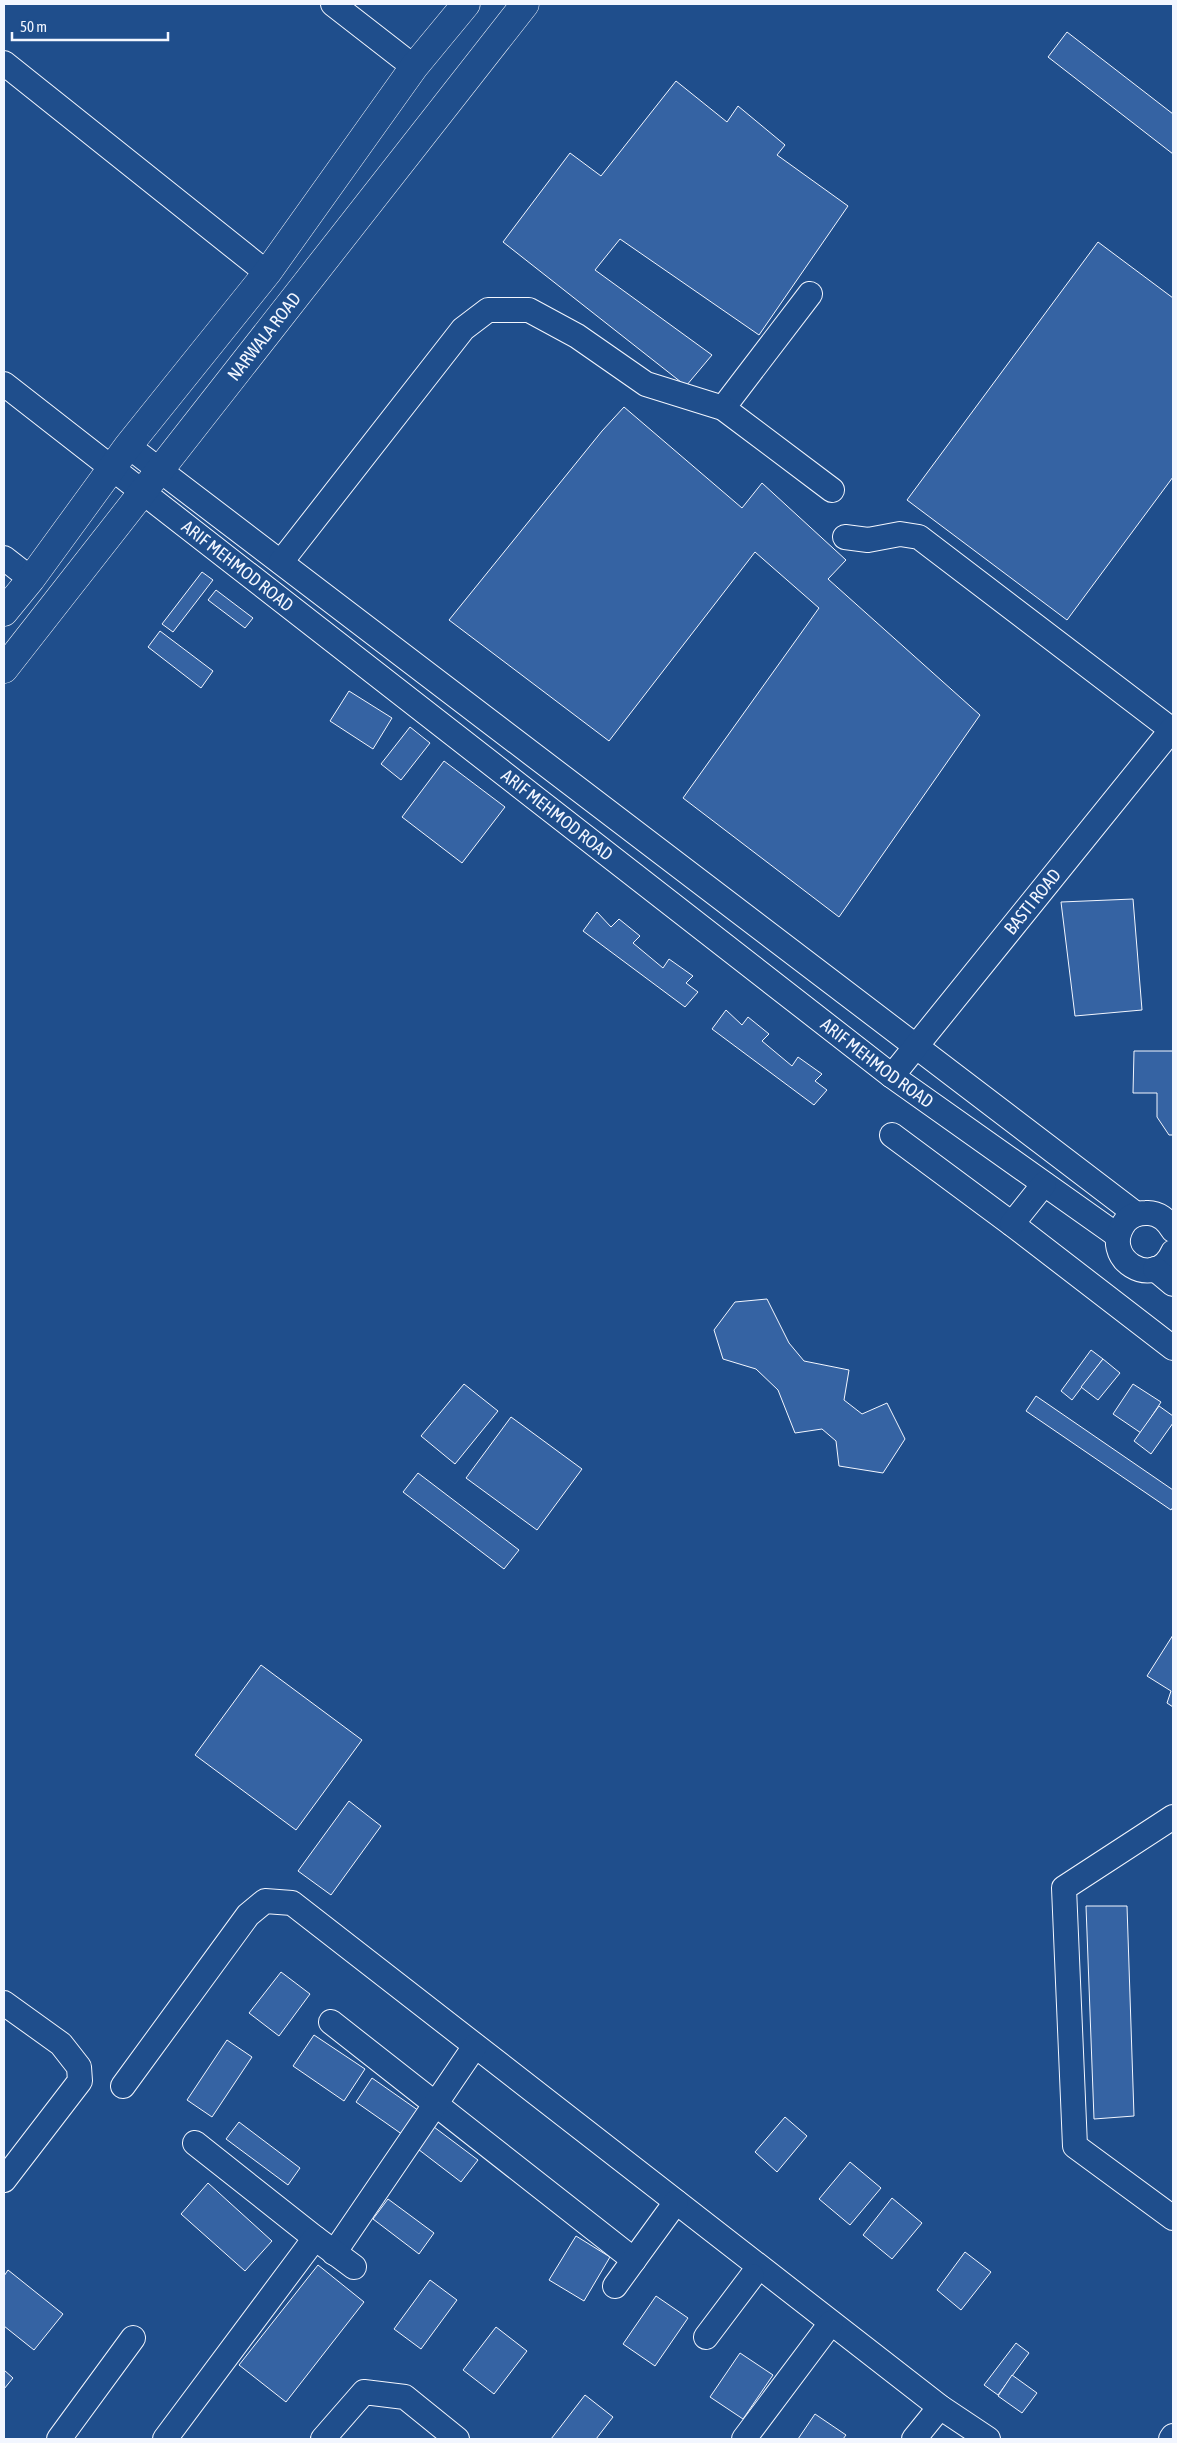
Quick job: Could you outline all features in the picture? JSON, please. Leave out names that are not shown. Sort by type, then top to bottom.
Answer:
[{"type":"main road","name":"NARWALA ROAD","points":[[4,612],[31,579],[128,446],[267,273],[414,67],[466,4]]},
{"type":"main road","name":"NARWALA ROAD","points":[[4,669],[525,4]]},
{"type":"street","points":[[333,4],[414,67]]},
{"type":"street","points":[[4,63],[267,273]]},
{"type":"street","points":[[723,408],[810,294]]},
{"type":"street","points":[[281,562],[463,329],[488,310],[529,310],[576,336],[646,384],[723,408],[832,490]]},
{"type":"street","name":"ARIF MEHMOD ROAD","points":[[4,384],[892,1076],[1118,1236]]},
{"type":"street","points":[[128,446],[850,998],[1136,1214]]},
{"type":"street","points":[[845,538],[868,540],[900,534],[919,537],[1172,729]]},
{"type":"street","points":[[4,558],[31,579]]},
{"type":"street","points":[[361,662],[380,638]]},
{"type":"street","name":"BASTI ROAD","points":[[892,1076],[1172,729]]},
{"type":"street","points":[[630,872],[651,845]]},
{"type":"street","points":[[828,1026],[850,998]]},
{"type":"street","points":[[892,1135],[1012,1224],[1173,1348]]},
{"type":"street","points":[[1012,1224],[1044,1184]]},
{"type":"street","points":[[1173,1230],[1162,1217],[1154,1213],[1136,1214],[1128,1219],[1118,1236],[1121,1256],[1128,1263],[1145,1271],[1164,1265],[1173,1252]]},
{"type":"street","points":[[1155,1269],[1173,1284]]},
{"type":"street","points":[[1173,1817],[1064,1888],[1075,2146],[1173,2218]]},
{"type":"street","points":[[123,2086],[248,1914],[265,1901],[292,1903],[940,2408],[988,2439]]},
{"type":"street","points":[[4,2003],[61,2044],[79,2067],[80,2081],[4,2180]]},
{"type":"street","points":[[331,2022],[634,2260]]},
{"type":"street","points":[[334,2253],[476,2046]]},
{"type":"street","points":[[195,2143],[354,2267]]},
{"type":"street","points":[[615,2286],[676,2202]]},
{"type":"street","points":[[165,2439],[315,2238]]},
{"type":"street","points":[[706,2336],[752,2276]]},
{"type":"street","points":[[744,2439],[831,2323]]},
{"type":"street","points":[[58,2439],[133,2338]]},
{"type":"street","points":[[323,2439],[364,2392],[405,2397],[457,2439]]},
{"type":"street","points":[[914,2439],[940,2408]]},
{"type":"building","points":[[1067,32],[1173,114],[1173,154],[1048,57]]},
{"type":"building","points":[[676,81],[727,122],[738,106],[785,145],[777,155],[848,206],[759,335],[620,239],[595,270],[712,355],[686,386],[503,242],[570,153],[601,176]]},
{"type":"building","points":[[1098,242],[1173,298],[1173,477],[1067,620],[907,500]]},
{"type":"building","points":[[624,407],[742,508],[762,483],[846,560],[828,579],[980,715],[839,917],[683,798],[819,608],[755,552],[609,741],[449,620],[602,431]]},
{"type":"building","points":[[202,572],[213,580],[173,632],[162,624]]},
{"type":"building","points":[[216,590],[253,618],[245,628],[208,600]]},
{"type":"building","points":[[160,631],[213,671],[201,688],[148,647]]},
{"type":"building","points":[[349,691],[392,718],[373,749],[330,721]]},
{"type":"building","points":[[410,727],[430,743],[401,780],[381,764]]},
{"type":"building","points":[[444,761],[505,807],[462,863],[402,817]]},
{"type":"building","points":[[1133,899],[1142,1010],[1075,1016],[1061,902]]},
{"type":"building","points":[[597,912],[611,927],[619,919],[640,936],[633,943],[663,968],[669,959],[693,976],[686,983],[698,992],[685,1007],[583,931]]},
{"type":"building","points":[[726,1010],[742,1025],[748,1017],[769,1034],[762,1041],[792,1066],[798,1057],[822,1074],[815,1081],[827,1090],[814,1105],[712,1029]]},
{"type":"building","points":[[1134,1051],[1173,1051],[1173,1135],[1169,1135],[1157,1117],[1157,1093],[1133,1093]]},
{"type":"building","points":[[767,1299],[789,1343],[804,1361],[849,1370],[844,1400],[862,1414],[887,1403],[905,1439],[883,1473],[839,1466],[836,1441],[822,1429],[795,1433],[778,1390],[756,1369],[723,1359],[714,1330],[735,1302]]},
{"type":"building","points":[[1091,1350],[1103,1359],[1072,1400],[1061,1391]]},
{"type":"building","points":[[1103,1359],[1120,1373],[1098,1400],[1081,1387]]},
{"type":"building","points":[[464,1384],[498,1411],[455,1464],[421,1436]]},
{"type":"building","points":[[1133,1384],[1161,1402],[1141,1433],[1113,1414]]},
{"type":"building","points":[[1036,1396],[1173,1490],[1173,1507],[1171,1510],[1026,1411]]},
{"type":"building","points":[[1159,1406],[1173,1416],[1173,1423],[1151,1454],[1134,1441]]},
{"type":"building","points":[[511,1417],[582,1469],[537,1530],[466,1478]]},
{"type":"building","points":[[418,1473],[519,1550],[504,1569],[403,1492]]},
{"type":"building","points":[[1173,1635],[1173,1707],[1167,1703],[1171,1691],[1147,1676]]},
{"type":"building","points":[[261,1665],[362,1740],[296,1830],[195,1755]]},
{"type":"building","points":[[349,1801],[381,1826],[331,1895],[298,1871]]},
{"type":"building","points":[[1086,1906],[1127,1906],[1134,2116],[1094,2119]]},
{"type":"building","points":[[281,1972],[310,1994],[279,2036],[249,2013]]},
{"type":"building","points":[[314,2035],[365,2069],[344,2101],[293,2066]]},
{"type":"building","points":[[227,2040],[252,2057],[212,2117],[187,2100]]},
{"type":"building","points":[[372,2078],[422,2113],[406,2137],[356,2102]]},
{"type":"building","points":[[785,2117],[807,2136],[777,2172],[755,2152]]},
{"type":"building","points":[[239,2122],[300,2168],[288,2185],[226,2139]]},
{"type":"building","points":[[430,2124],[478,2160],[461,2182],[414,2146]]},
{"type":"building","points":[[850,2162],[881,2188],[850,2225],[819,2199]]},
{"type":"building","points":[[208,2183],[272,2241],[245,2271],[181,2214]]},
{"type":"building","points":[[892,2198],[922,2223],[892,2259],[863,2235]]},
{"type":"building","points":[[388,2199],[434,2233],[419,2254],[373,2219]]},
{"type":"building","points":[[576,2236],[610,2257],[584,2301],[549,2280]]},
{"type":"building","points":[[965,2252],[991,2272],[961,2310],[937,2290]]},
{"type":"building","points":[[318,2265],[364,2302],[286,2402],[239,2365]]},
{"type":"building","points":[[8,2270],[63,2314],[34,2350],[4,2326],[4,2276]]},
{"type":"building","points":[[430,2280],[457,2300],[421,2349],[394,2329]]},
{"type":"building","points":[[656,2296],[688,2318],[655,2366],[623,2344]]},
{"type":"building","points":[[496,2327],[527,2351],[494,2394],[463,2370]]},
{"type":"building","points":[[1016,2343],[1029,2353],[998,2395],[984,2385]]},
{"type":"building","points":[[740,2353],[773,2375],[743,2419],[710,2397]]},
{"type":"building","points":[[4,2370],[13,2378],[4,2389]]},
{"type":"building","points":[[1012,2375],[1037,2393],[1022,2413],[998,2396]]},
{"type":"building","points":[[585,2395],[613,2417],[596,2439],[551,2439]]},
{"type":"building","points":[[815,2414],[846,2435],[843,2439],[798,2439]]}]
